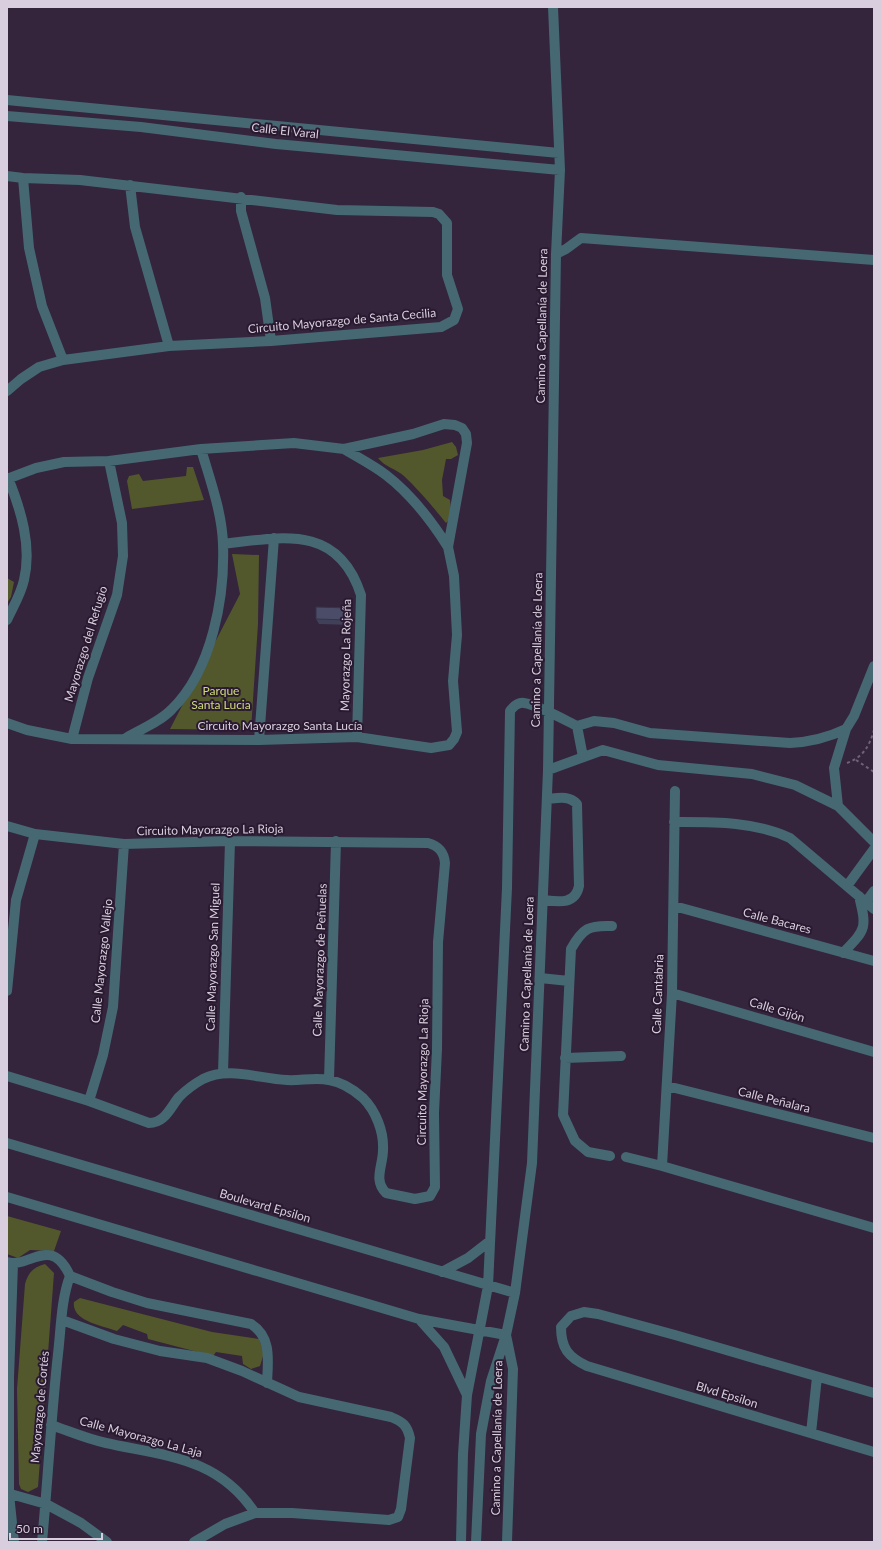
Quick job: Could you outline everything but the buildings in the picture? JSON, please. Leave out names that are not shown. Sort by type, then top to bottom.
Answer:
[{"type":"street","name":"Camino a Capellanía de Loera","points":[[476,1542],[481,1434],[491,1382],[506,1335],[515,1293],[532,1163],[548,770],[556,254],[560,170],[553,7]]},
{"type":"street","points":[[7,100],[559,153]]},
{"type":"street","name":"Calle El Varal","points":[[7,116],[141,128],[276,144],[560,170]]},
{"type":"street","name":"Circuito Mayorazgo de Santa Cecilia","points":[[7,176],[80,180],[337,210],[433,212],[439,214],[446,223],[447,276],[458,309],[454,320],[448,325],[441,327],[271,341],[169,346],[63,360],[40,368],[20,379],[7,391]]},
{"type":"street","points":[[23,178],[29,248],[42,306],[63,360]]},
{"type":"street","points":[[130,186],[135,227],[169,346]]},
{"type":"street","points":[[241,198],[241,211],[265,298],[271,341]]},
{"type":"street","points":[[556,254],[582,238],[874,260]]},
{"type":"street","name":"Circuito Mayorazgo Santa Lucía","points":[[7,479],[36,468],[64,462],[109,461],[201,449],[294,443],[344,449],[413,434],[444,424],[455,425],[462,428],[466,434],[467,452],[448,547]]},
{"type":"street","points":[[124,739],[163,717],[173,709],[197,674],[208,648],[218,614],[223,544],[218,508],[201,449]]},
{"type":"street","name":"Circuito Mayorazgo Santa Lucía","points":[[7,723],[27,730],[72,739],[259,740],[357,737],[431,748],[444,747],[454,739],[457,725],[452,681],[457,635],[454,576],[448,547],[429,518],[411,497],[386,474],[344,449]]},
{"type":"street","name":"Mayorazgo del Refugio","points":[[72,739],[88,678],[117,595],[123,556],[122,523],[109,461]]},
{"type":"street","points":[[7,479],[19,510],[26,539],[26,562],[24,580],[7,620]]},
{"type":"street","name":"Mayorazgo La Rojeña","points":[[223,544],[291,537],[316,542],[332,552],[350,569],[355,577],[361,595],[357,737]]},
{"type":"street","points":[[259,740],[274,538]]},
{"type":"street","points":[[838,806],[834,768],[846,729],[854,716],[874,666]]},
{"type":"street","points":[[460,1542],[467,1395],[478,1331],[488,1286],[507,888],[509,714],[515,705],[523,703],[549,712],[577,726],[594,721],[614,723],[650,733],[790,743],[811,742],[828,738],[846,729]]},
{"type":"street","points":[[577,726],[583,757]]},
{"type":"street","points":[[548,770],[603,750],[658,765],[752,774],[795,785],[838,806],[874,842]]},
{"type":"street","name":"Calle Cantabria","points":[[662,1166],[672,992],[675,791]]},
{"type":"street","points":[[543,900],[564,902],[574,898],[579,886],[577,804],[573,800],[565,797],[547,799]]},
{"type":"street","points":[[674,822],[741,824],[779,833],[790,838],[866,902]]},
{"type":"street","name":"Circuito Mayorazgo La Rioja","points":[[7,826],[35,834],[124,844],[230,841],[336,841],[428,843],[435,845],[444,855],[445,863],[438,942],[437,1049],[434,1113],[435,1187],[430,1196],[415,1199],[386,1193],[379,1180],[383,1157],[383,1140],[375,1114],[370,1105],[353,1089],[329,1080],[286,1080],[223,1073],[204,1079],[189,1088],[179,1098],[163,1119],[153,1124],[143,1122],[89,1101],[7,1076]]},
{"type":"street","points":[[7,991],[16,900],[35,834]]},
{"type":"street","name":"Calle Mayorazgo San Miguel","points":[[223,1073],[230,841]]},
{"type":"street","name":"Calle Mayorazgo de Peñuelas","points":[[329,1080],[336,841]]},
{"type":"street","name":"Calle Mayorazgo Vallejo","points":[[89,1101],[103,1055],[113,1007],[124,844]]},
{"type":"street","points":[[848,886],[874,850]]},
{"type":"street","points":[[843,953],[861,935],[864,929],[866,902],[874,891]]},
{"type":"street","name":"Calle Bacares","points":[[674,906],[874,961]]},
{"type":"street","points":[[610,1156],[588,1152],[575,1141],[562,1115],[571,949],[580,934],[594,925],[612,926]]},
{"type":"street","points":[[540,978],[569,981]]},
{"type":"street","name":"Calle Gijón","points":[[672,992],[874,1052]]},
{"type":"street","points":[[565,1058],[621,1056]]},
{"type":"street","name":"Calle Peñalara","points":[[667,1086],[874,1138]]},
{"type":"street","name":"Boulevard Epsilon","points":[[7,1143],[515,1293]]},
{"type":"street","points":[[626,1157],[662,1166],[874,1228]]},
{"type":"street","points":[[7,1197],[419,1319],[506,1335]]},
{"type":"street","points":[[442,1272],[468,1258],[490,1241]]},
{"type":"street","points":[[14,1542],[8,1494],[10,1263],[38,1255],[54,1256],[66,1268],[70,1276],[112,1292],[147,1303],[251,1324],[262,1334],[269,1353],[267,1382]]},
{"type":"street","name":"Mayorazgo de Cortés","points":[[42,1542],[46,1504],[50,1425],[62,1320],[67,1284],[70,1276]]},
{"type":"street","name":"Blvd Epsilon","points":[[817,1377],[598,1314],[584,1312],[571,1316],[561,1327],[561,1336],[567,1352],[574,1360],[587,1366],[874,1452]]},
{"type":"street","points":[[419,1319],[444,1347],[467,1395]]},
{"type":"street","points":[[62,1320],[114,1338],[160,1351],[207,1358],[307,1399],[391,1417],[406,1425],[410,1438],[402,1508],[400,1514],[395,1518],[390,1520],[292,1513],[254,1513],[225,1524],[194,1542]]},
{"type":"street","name":"Camino a Capellanía de Loera","points":[[506,1335],[513,1369],[507,1542]]},
{"type":"street","points":[[811,1433],[817,1377],[874,1393]]},
{"type":"street","name":"Calle Mayorazgo La Laja","points":[[50,1425],[103,1442],[176,1458],[204,1467],[223,1478],[237,1489],[254,1513]]},
{"type":"street","points":[[8,1494],[46,1504],[81,1523],[107,1542]]},
{"type":"path","points":[[874,730],[870,745],[856,760],[874,772]]},
{"type":"green space","points":[[452,442],[456,447],[458,455],[451,459],[446,459],[442,480],[443,496],[450,500],[451,509],[450,516],[446,523],[404,476],[384,464],[378,458],[423,450]]},
{"type":"green space","points":[[187,467],[193,467],[204,500],[132,509],[127,481],[129,476],[139,474],[143,481],[186,476]]},
{"type":"green space","name":"Parque Santa Lucia","points":[[232,554],[259,555],[258,624],[251,730],[170,729],[240,594]]},
{"type":"green space","points":[[7,578],[14,582],[11,597],[7,603]]},
{"type":"green space","points":[[7,1216],[61,1231],[54,1251],[30,1250],[18,1258],[7,1254]]},
{"type":"green space","points":[[45,1264],[54,1273],[38,1487],[28,1492],[21,1489],[19,1484],[17,1389],[25,1284],[32,1271]]},
{"type":"green space","points":[[80,1298],[212,1332],[259,1339],[264,1353],[260,1366],[251,1369],[243,1364],[242,1356],[216,1352],[213,1356],[148,1339],[147,1334],[123,1325],[117,1331],[97,1325],[83,1318],[74,1308],[74,1302]]}]
